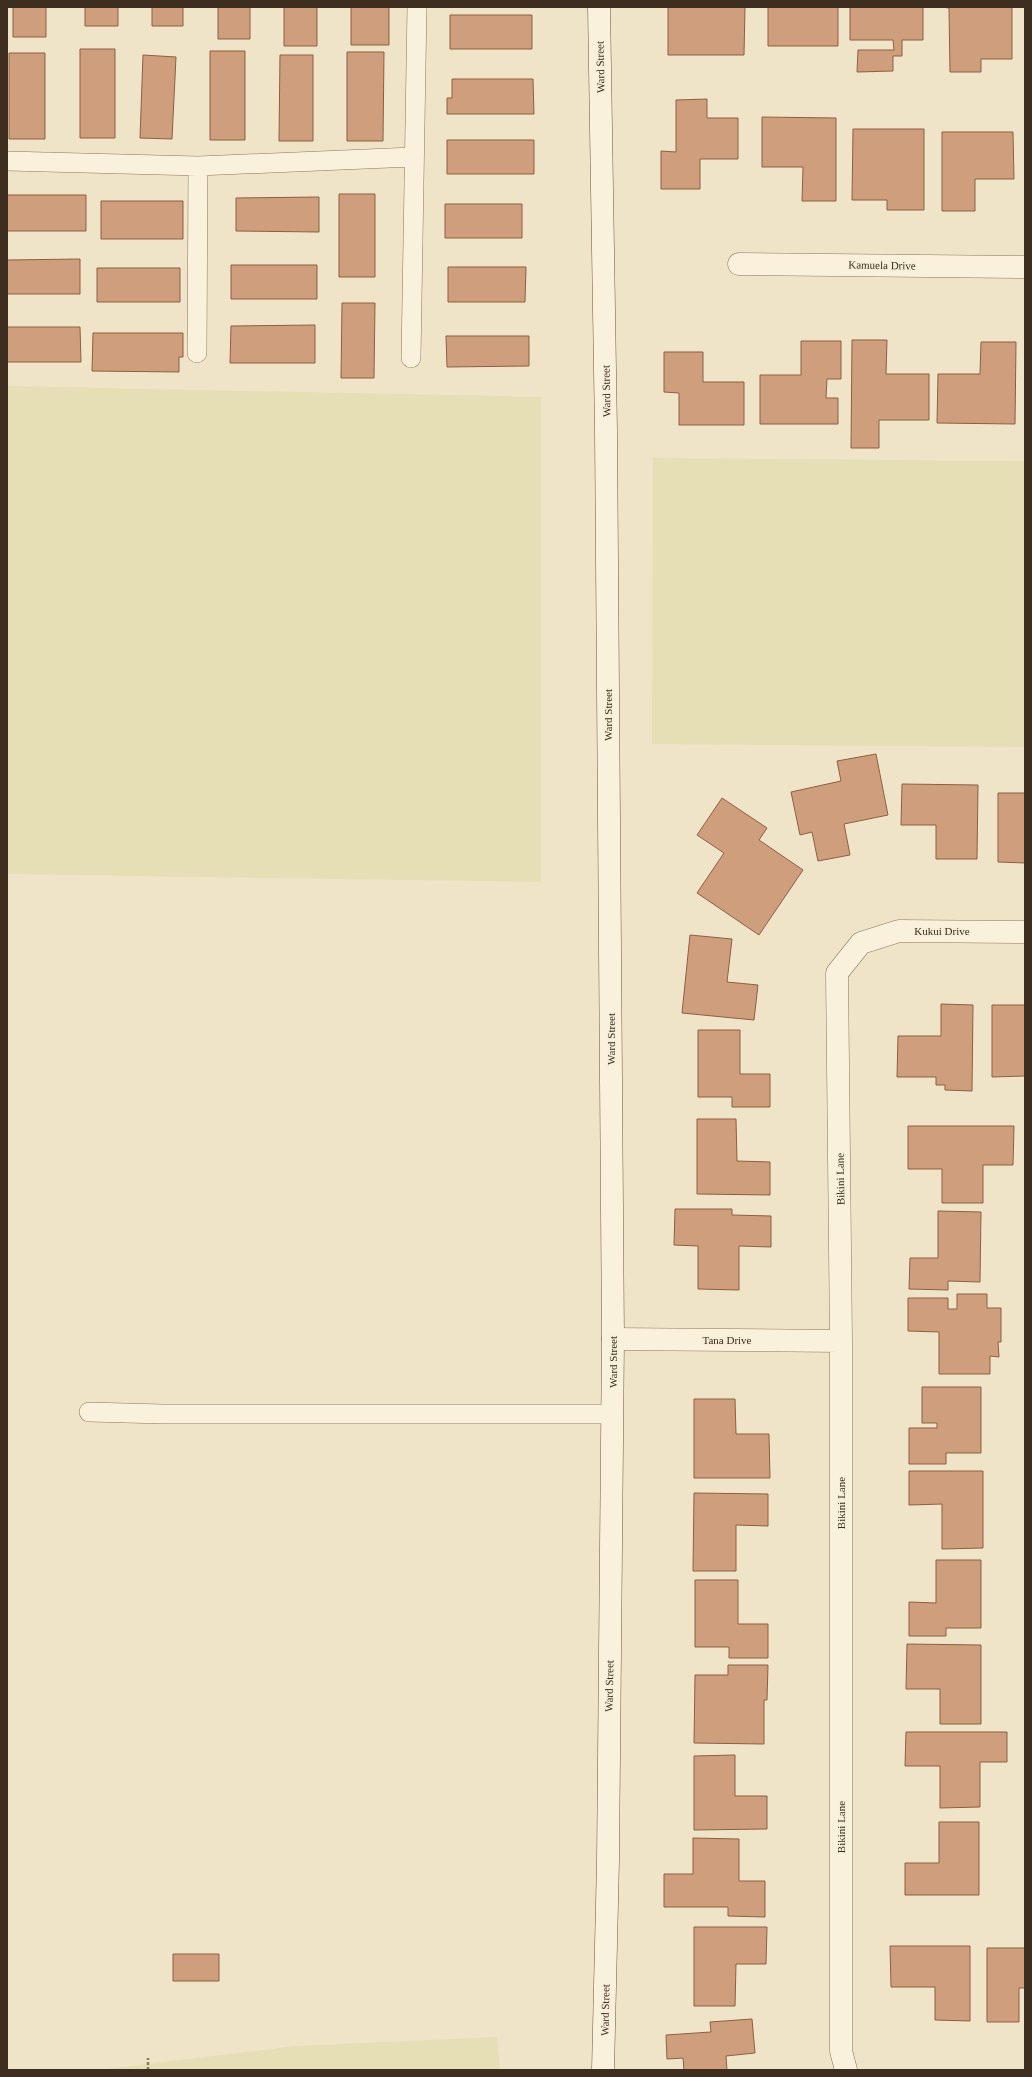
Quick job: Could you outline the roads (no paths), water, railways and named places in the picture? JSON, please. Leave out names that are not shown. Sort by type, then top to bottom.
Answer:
[{"type":"street","name":"Ward Street","points":[[599,7],[606,431],[613,1339],[603,2070]]},
{"type":"street","name":"Kamuela Drive","points":[[739,264],[1025,267]]},
{"type":"street","name":"Kukui Drive","points":[[861,942],[899,931],[1025,932]]},
{"type":"street","name":"Bikini Lane","points":[[846,2070],[841,2051],[841,1341],[837,973],[861,942]]},
{"type":"street","name":"Tana Drive","points":[[613,1339],[841,1341]]},
{"type":"lane","points":[[411,358],[413,157],[417,7]]},
{"type":"lane","points":[[7,161],[198,166],[413,157]]},
{"type":"lane","points":[[197,353],[198,166]]},
{"type":"lane","points":[[89,1412],[163,1414],[612,1414]]}]
